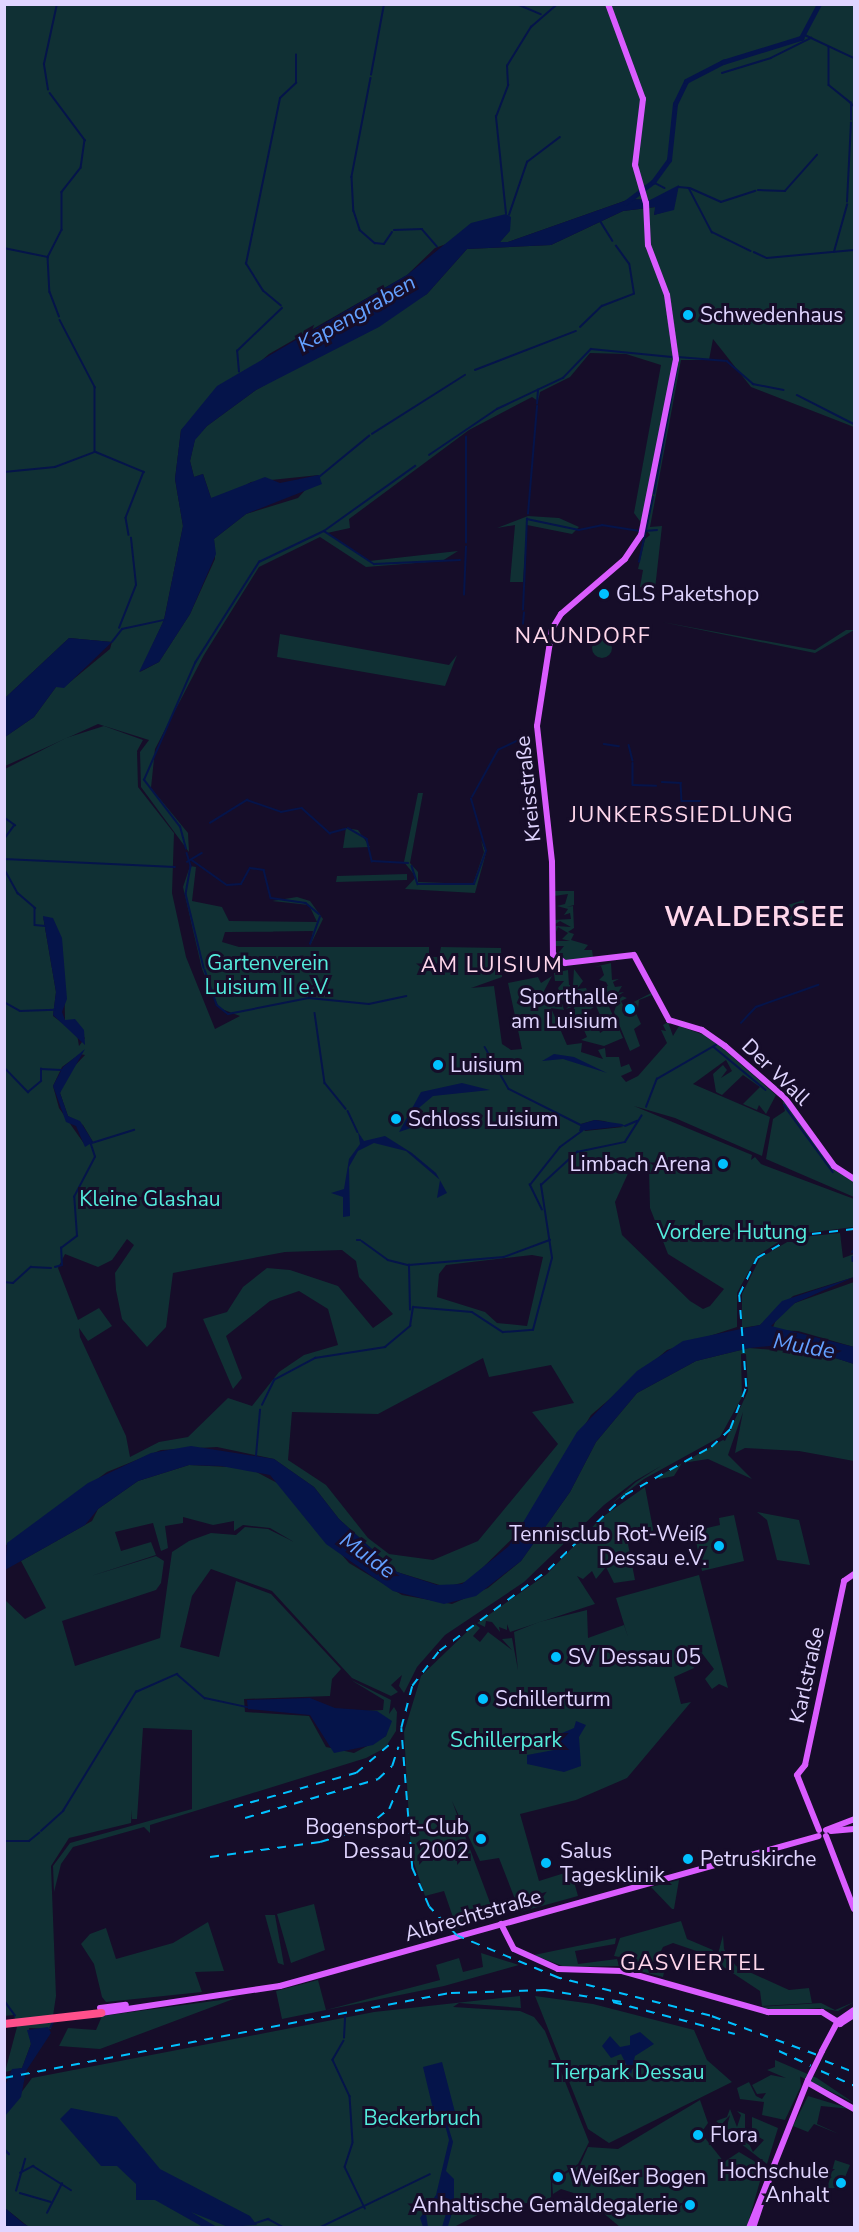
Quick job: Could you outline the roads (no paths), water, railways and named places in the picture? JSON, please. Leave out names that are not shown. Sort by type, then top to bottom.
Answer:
[{"type":"highway","points":[[4,2022],[100,2010]]},
{"type":"main road","name":"Kreisstraße","points":[[608,4],[643,105],[634,161],[647,210],[651,255],[667,296],[676,359],[645,519],[631,552],[556,622],[537,726],[552,862],[554,956],[565,963],[634,955]]},
{"type":"main road","name":"Der Wall","points":[[634,955],[668,1018],[715,1038],[782,1095],[834,1166],[855,1179]]},
{"type":"main road","name":"Karlstraße","points":[[822,1833],[797,1776],[805,1765],[847,1577],[855,1574]]},
{"type":"main road","points":[[839,1828],[855,1819]]},
{"type":"main road","name":"Albrechtstraße","points":[[100,2010],[249,1991],[282,1984],[839,1828]]},
{"type":"main road","points":[[839,1828],[855,1829]]},
{"type":"main road","points":[[822,1833],[829,1844],[855,1909]]},
{"type":"main road","points":[[501,1924],[514,1949],[558,1969],[622,1971],[764,2011],[819,2011],[840,2022]]},
{"type":"main road","points":[[751,2228],[823,2052],[840,2022],[855,2010]]},
{"type":"main road","points":[[840,2022],[855,2015]]},
{"type":"main road","points":[[808,2084],[828,2098],[852,2108]]},
{"type":"water","points":[[679,185],[674,210],[654,215],[655,207],[623,211],[551,245],[467,249],[427,294],[379,327],[256,390],[207,426],[195,440],[190,461],[194,477],[203,474],[211,498],[265,477],[280,483],[319,475],[322,484],[246,514],[214,539],[216,554],[190,614],[159,662],[139,672],[164,620],[183,526],[175,479],[181,430],[217,386],[407,275],[471,223],[506,214],[511,217],[510,231],[500,242],[508,242],[630,199],[650,200]]},
{"type":"water","points":[[69,638],[112,642],[64,688],[56,687],[34,717],[5,737],[5,698]]},
{"type":"water","points":[[43,916],[53,918],[62,938],[67,999],[62,1012],[65,1020],[75,1019],[84,1030],[85,1045],[53,1015],[56,992]]},
{"type":"water","points":[[85,1049],[60,1093],[68,1116],[80,1121],[93,1142],[85,1147],[76,1126],[66,1122],[53,1086],[63,1067]]},
{"type":"water","points":[[554,1054],[574,1057],[607,1073],[563,1059],[542,1061]]},
{"type":"water","points":[[462,1083],[490,1090],[433,1096],[414,1112],[414,1127],[399,1132],[421,1092]]},
{"type":"water","points":[[595,1120],[625,1126],[579,1131],[581,1124]]},
{"type":"water","points":[[358,1132],[364,1141],[385,1136],[412,1153],[436,1173],[440,1180],[406,1151],[374,1143],[358,1151],[349,1167],[350,1216],[343,1217],[343,1197],[331,1193],[344,1189],[349,1159],[360,1144]]},
{"type":"water","points":[[440,1180],[447,1193],[437,1198]]},
{"type":"water","name":"Mulde","points":[[854,1277],[795,1303],[771,1326],[854,1347],[854,1364],[791,1344],[749,1348],[696,1361],[637,1393],[596,1442],[570,1492],[521,1561],[476,1596],[444,1604],[393,1591],[326,1544],[270,1475],[221,1466],[189,1465],[138,1481],[98,1509],[85,1525],[5,1570],[7,1543],[88,1483],[151,1453],[191,1446],[274,1459],[314,1487],[339,1519],[397,1572],[437,1585],[462,1584],[509,1546],[577,1432],[637,1371],[683,1341],[760,1325],[782,1301]]},
{"type":"water","points":[[310,1698],[335,1708],[377,1711],[392,1721],[386,1736],[373,1745],[334,1753],[310,1715],[248,1709],[247,1700]]},
{"type":"water","points":[[576,1721],[586,1725],[579,1737],[581,1766],[564,1772],[527,1764],[527,1755],[554,1750],[560,1734],[574,1728]]},
{"type":"water","points":[[48,2027],[51,2033],[26,2071],[21,2097],[5,2116],[5,2086],[12,2069],[22,2068],[31,2044],[27,2030]]},
{"type":"water","points":[[640,2032],[654,2044],[635,2056],[631,2074],[621,2054],[611,2058],[602,2046],[610,2036],[620,2047],[630,2045],[630,2036]]},
{"type":"water","points":[[442,2062],[456,2116],[448,2126],[453,2142],[446,2171],[454,2179],[454,2206],[448,2226],[442,2227],[449,2203],[439,2197],[426,2214],[428,2227],[423,2227],[420,2218],[436,2195],[449,2140],[445,2125],[437,2126],[423,2067]]},
{"type":"water","points":[[71,2108],[117,2117],[160,2169],[250,2216],[257,2225],[228,2227],[191,2212],[217,2227],[203,2227],[155,2200],[136,2200],[136,2184],[117,2166],[101,2166],[60,2119]]},
{"type":"water","points":[[5,2208],[24,2224],[30,2227],[5,2227]]},
{"type":"waterway","points":[[48,90],[44,64],[57,4]]},
{"type":"waterway","points":[[371,75],[384,4]]},
{"type":"waterway","points":[[517,4],[541,14]]},
{"type":"waterway","points":[[506,214],[496,117],[508,85],[507,66],[531,27],[557,4]]},
{"type":"waterway","name":"Kapengraben","points":[[625,203],[653,182],[669,160],[675,104],[686,81],[723,62],[801,38],[819,4]]},
{"type":"waterway","points":[[805,35],[854,58]]},
{"type":"waterway","points":[[722,73],[771,58],[811,38]]},
{"type":"waterway","points":[[829,47],[829,85],[851,103]]},
{"type":"waterway","points":[[281,306],[263,291],[246,264],[280,98],[296,83],[296,55]]},
{"type":"waterway","points":[[371,78],[352,177],[354,211],[360,230],[375,243],[384,244],[392,232]]},
{"type":"waterway","points":[[50,93],[85,140],[81,168],[62,192],[62,230],[48,257],[50,292],[59,316]]},
{"type":"waterway","points":[[851,120],[851,103],[854,106]]},
{"type":"waterway","points":[[847,202],[851,123]]},
{"type":"waterway","points":[[509,215],[527,162],[560,137]]},
{"type":"waterway","points":[[758,190],[785,191],[817,155]]},
{"type":"waterway","points":[[653,182],[665,188]]},
{"type":"waterway","points":[[679,187],[689,188],[712,232],[751,251]]},
{"type":"waterway","points":[[690,188],[721,202],[755,191]]},
{"type":"waterway","points":[[834,252],[847,205]]},
{"type":"waterway","points":[[601,222],[613,241]]},
{"type":"waterway","points":[[394,230],[422,229],[437,246]]},
{"type":"waterway","points":[[580,327],[602,306],[634,294],[629,264],[616,246]]},
{"type":"waterway","points":[[4,248],[48,257]]},
{"type":"waterway","points":[[754,252],[767,258],[854,250]]},
{"type":"waterway","points":[[239,372],[237,351],[282,308]]},
{"type":"waterway","points":[[60,320],[95,387],[95,452]]},
{"type":"waterway","points":[[475,370],[576,331]]},
{"type":"waterway","points":[[429,455],[497,409],[563,378],[591,349],[672,357]]},
{"type":"waterway","points":[[678,357],[727,361],[753,384],[783,390]]},
{"type":"waterway","points":[[654,494],[677,368]]},
{"type":"waterway","points":[[372,434],[465,375]]},
{"type":"waterway","points":[[537,404],[538,390]]},
{"type":"waterway","points":[[797,395],[854,424]]},
{"type":"waterway","points":[[528,514],[537,406]]},
{"type":"waterway","points":[[319,477],[369,436]]},
{"type":"waterway","points":[[466,437],[466,543]]},
{"type":"waterway","points":[[4,472],[55,467],[95,452]]},
{"type":"waterway","points":[[96,452],[144,472],[126,518],[129,535]]},
{"type":"waterway","points":[[186,849],[180,827],[144,780],[195,663],[259,562],[324,531],[415,466]]},
{"type":"waterway","points":[[639,562],[653,497]]},
{"type":"waterway","points":[[523,610],[527,519],[579,530],[602,525],[640,531]]},
{"type":"waterway","points":[[645,531],[657,530]]},
{"type":"waterway","points":[[324,531],[374,564],[460,560]]},
{"type":"waterway","points":[[119,628],[136,585],[131,538]]},
{"type":"waterway","points":[[464,595],[466,547]]},
{"type":"waterway","points":[[523,624],[524,613]]},
{"type":"waterway","name":"Kapengraben","points":[[112,642],[122,629],[164,620]]},
{"type":"waterway","points":[[472,797],[498,750],[525,737]]},
{"type":"waterway","points":[[604,744],[619,746]]},
{"type":"waterway","points":[[629,745],[633,761]]},
{"type":"waterway","points":[[633,763],[633,785],[656,786]]},
{"type":"waterway","points":[[662,782],[681,783],[682,801],[700,801]]},
{"type":"waterway","points":[[412,866],[418,884],[474,884],[486,851],[471,799]]},
{"type":"waterway","points":[[210,823],[247,800],[281,812],[302,808],[330,833],[345,829]]},
{"type":"waterway","points":[[4,817],[15,825],[4,840]]},
{"type":"waterway","points":[[348,828],[367,839],[372,861],[408,863]]},
{"type":"waterway","points":[[187,853],[191,866],[186,894],[204,968]]},
{"type":"waterway","points":[[187,862],[202,853]]},
{"type":"waterway","points":[[4,859],[175,867]]},
{"type":"waterway","points":[[192,860],[227,885],[241,884],[250,868],[264,870],[271,898],[306,903],[319,914]]},
{"type":"waterway","points":[[4,868],[18,893],[35,908],[35,925],[45,926]]},
{"type":"waterway","points":[[310,944],[320,917]]},
{"type":"waterway","points":[[205,970],[217,1005],[228,1014],[309,998],[369,1004],[406,996]]},
{"type":"waterway","points":[[741,1023],[756,1007],[818,985]]},
{"type":"waterway","points":[[4,1002],[20,1011],[55,1010]]},
{"type":"waterway","points":[[315,1013],[325,1083],[346,1109]]},
{"type":"waterway","points":[[646,1107],[657,1079],[716,1045]]},
{"type":"waterway","points":[[485,1047],[509,1089],[581,1125]]},
{"type":"waterway","points":[[714,1047],[766,1090]]},
{"type":"waterway","points":[[4,1067],[28,1092],[41,1081],[41,1069],[61,1070]]},
{"type":"waterway","points":[[784,1105],[833,1172]]},
{"type":"waterway","points":[[348,1111],[358,1132]]},
{"type":"waterway","points":[[262,1405],[274,1380],[315,1358],[385,1347],[410,1326],[413,1307],[472,1312],[503,1332],[533,1330],[552,1258],[541,1185],[577,1152],[625,1142],[641,1116]]},
{"type":"waterway","points":[[625,1126],[637,1121]]},
{"type":"waterway","points":[[92,1143],[134,1130]]},
{"type":"waterway","points":[[542,1210],[530,1185],[560,1147],[582,1131]]},
{"type":"waterway","points":[[55,1267],[62,1265],[61,1248],[77,1236],[74,1197],[95,1157],[91,1145]]},
{"type":"waterway","points":[[410,1310],[409,1265],[504,1257],[550,1240]]},
{"type":"waterway","points":[[362,1241],[388,1260],[408,1265]]},
{"type":"waterway","points":[[4,1282],[13,1283],[31,1267],[51,1268]]},
{"type":"waterway","points":[[256,1456],[260,1410]]},
{"type":"waterway","points":[[41,1831],[63,1811],[136,1692],[177,1674],[205,1698],[247,1707]]},
{"type":"waterway","points":[[4,1841],[29,1841],[39,1833]]},
{"type":"waterway","points":[[4,2000],[15,2015]]},
{"type":"waterway","points":[[344,2038],[345,2017]]},
{"type":"waterway","points":[[50,2028],[53,2022]]},
{"type":"waterway","points":[[344,2041],[333,2060],[350,2096],[353,2142]]},
{"type":"waterway","points":[[353,2143],[345,2167],[365,2208]]},
{"type":"waterway","points":[[4,2148],[9,2154],[4,2151]]},
{"type":"waterway","points":[[16,2191],[25,2159]]},
{"type":"waterway","points":[[20,2173],[33,2166],[71,2190]]},
{"type":"waterway","points":[[319,2228],[430,2174]]},
{"type":"waterway","points":[[47,2213],[62,2184]]},
{"type":"waterway","points":[[20,2193],[51,2202]]},
{"type":"waterway","points":[[256,2223],[268,2219],[285,2228]]},
{"type":"railway","points":[[816,2055],[710,2016],[558,1978],[457,1936],[429,1907],[412,1868],[401,1728],[412,1686],[439,1651],[548,1570],[625,1495],[711,1447],[730,1429],[746,1387],[739,1295],[757,1258],[795,1236],[854,1229]]},
{"type":"railway","points":[[234,1807],[356,1773],[390,1744]]},
{"type":"railway","points":[[245,1818],[378,1779],[392,1766],[398,1747]]},
{"type":"railway","points":[[210,1857],[320,1842],[364,1829],[389,1809],[400,1783]]},
{"type":"railway","points":[[4,2078],[451,1993],[545,1990],[622,2002]]},
{"type":"railway","points":[[613,2002],[735,2034]]},
{"type":"railway","points":[[779,2051],[811,2066]]},
{"type":"railway","points":[[825,2061],[854,2072]]},
{"type":"railway","points":[[821,2071],[854,2086]]},
{"type":"place","name":"Schwedenhaus","points":[[688,315]]},
{"type":"place","name":"GLS Paketshop","points":[[604,594]]},
{"type":"place","name":"Sporthalle am Luisium","points":[[630,1009]]},
{"type":"place","name":"Luisium","points":[[438,1065]]},
{"type":"place","name":"Schloss Luisium","points":[[396,1119]]},
{"type":"place","name":"Limbach Arena","points":[[723,1164]]},
{"type":"place","name":"Tennisclub Rot-Weiß Dessau e.V.","points":[[719,1546]]},
{"type":"place","name":"SV Dessau 05","points":[[556,1657]]},
{"type":"place","name":"Schillerturm","points":[[483,1699]]},
{"type":"place","name":"Bogensport-Club Dessau 2002","points":[[481,1839]]},
{"type":"place","name":"Petruskirche","points":[[688,1859]]},
{"type":"place","name":"Salus Tagesklinik","points":[[546,1863]]},
{"type":"place","name":"Flora","points":[[698,2135]]},
{"type":"place","name":"Weißer Bogen","points":[[558,2177]]},
{"type":"place","name":"Hochschule Anhalt","points":[[841,2183]]},
{"type":"place","name":"Anhaltische Gemäldegalerie","points":[[690,2205]]},
{"type":"district","name":"NAUNDORF","points":[[583,637]]},
{"type":"district","name":"JUNKERSSIEDLUNG","points":[[682,816]]},
{"type":"district","name":"WALDERSEE","points":[[755,918]]},
{"type":"district","name":"AM LUISIUM","points":[[492,966]]},
{"type":"district","name":"GASVIERTEL","points":[[693,1964]]},
{"type":"park label","name":"Gartenverein Luisium II e.V.","points":[[268,975]]},
{"type":"park label","name":"Kleine Glashau","points":[[150,1199]]},
{"type":"park label","name":"Vordere Hutung","points":[[732,1232]]},
{"type":"park label","name":"Schillerpark","points":[[506,1740]]},
{"type":"park label","name":"Tierpark Dessau","points":[[628,2072]]},
{"type":"park label","name":"Beckerbruch","points":[[422,2118]]}]
